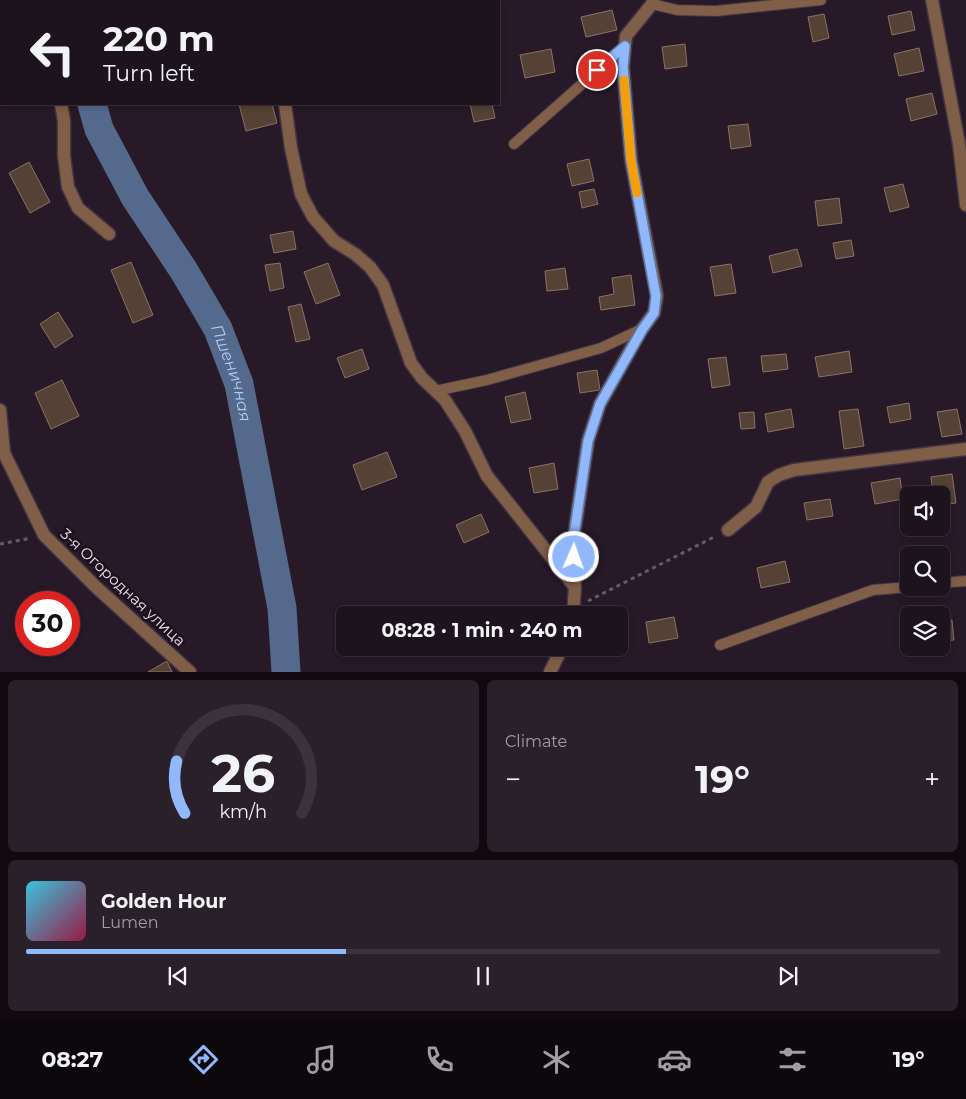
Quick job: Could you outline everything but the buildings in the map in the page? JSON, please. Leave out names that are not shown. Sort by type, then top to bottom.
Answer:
[{"type":"street","points":[[932,0],[959,144],[966,205]]},
{"type":"street","points":[[574,606],[573,542],[588,441],[600,404],[642,330],[654,313],[656,296],[631,160],[623,67],[626,36],[652,2]]},
{"type":"street","points":[[61,105],[68,186],[78,208],[109,234]]},
{"type":"street","points":[[285,105],[290,148],[301,194],[313,217],[334,241],[355,254],[370,267],[383,285],[416,372],[445,400],[465,430],[487,476],[575,587]]},
{"type":"street","name":"3-я Огородная улица","points":[[0,410],[4,453],[44,535],[97,588],[190,672]]},
{"type":"street","points":[[728,530],[756,506],[768,482],[779,475],[794,470],[966,449]]},
{"type":"street","points":[[550,672],[558,656]]},
{"type":"lane","points":[[652,2],[677,10],[716,11],[822,0]]},
{"type":"lane","points":[[514,144],[625,46]]},
{"type":"lane","points":[[435,391],[487,380],[601,348],[642,330]]},
{"type":"lane","points":[[950,582],[966,581]]},
{"type":"lane","points":[[720,645],[873,590],[900,588]]},
{"type":"path","points":[[585,606],[728,530]]},
{"type":"path","points":[[0,544],[44,535]]},
{"type":"waterway","name":"Пшеничная","points":[[92,105],[99,129],[135,197],[184,271],[218,329],[239,384],[282,608],[286,672]]},
{"type":"slow traffic","points":[[624,80],[631,160],[637,193]]},
{"type":"route","points":[[574,557],[573,542],[588,441],[600,404],[642,330],[654,313],[656,296],[631,160],[623,67],[625,46],[597,70]]}]
